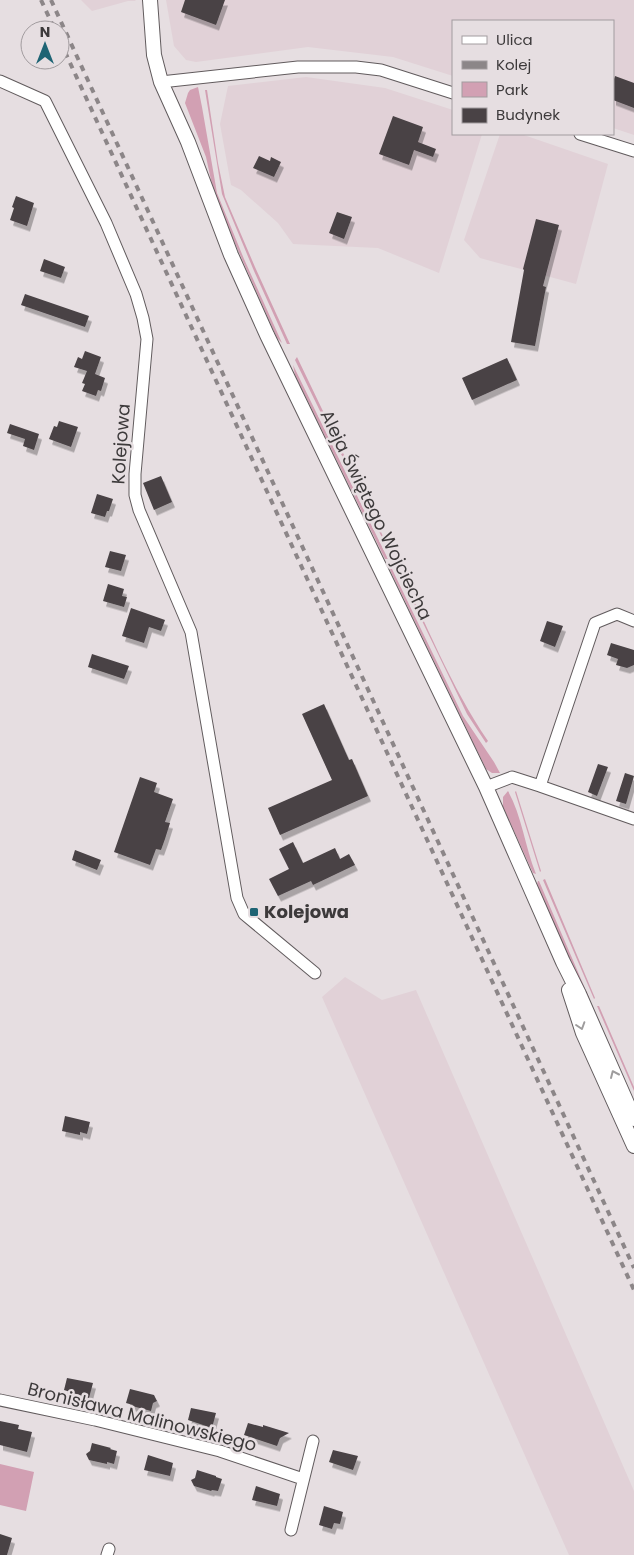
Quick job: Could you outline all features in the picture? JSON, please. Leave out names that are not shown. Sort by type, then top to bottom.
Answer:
[{"type":"street","name":"Aleja Świętego Wojciecha","points":[[150,0],[154,55],[161,82],[188,142],[231,255],[267,335],[486,786],[634,1119]]},
{"type":"street","points":[[161,82],[289,68],[356,67],[381,70],[452,93]]},
{"type":"street","name":"Kolejowa","points":[[0,81],[45,101],[106,223],[136,294],[147,339],[135,474],[135,494],[139,510],[191,632],[237,898],[244,914],[315,973]]},
{"type":"street","points":[[583,135],[634,151]]},
{"type":"street","points":[[540,786],[595,623],[617,614],[634,621]]},
{"type":"street","points":[[486,786],[512,777],[634,819]]},
{"type":"street","name":"Aleja Świętego Wojciecha","points":[[563,962],[583,1033],[634,1146]]},
{"type":"street","name":"Bronisława Malinowskiego","points":[[0,1400],[95,1420],[220,1451],[303,1479]]},
{"type":"street","points":[[291,1530],[313,1441]]},
{"type":"shaded area","points":[[81,0],[136,1],[128,1],[92,11]]},
{"type":"shaded area","points":[[166,0],[634,0],[634,135],[614,128],[614,20],[452,20],[452,76],[393,57],[308,47],[196,62],[186,60],[174,46]]},
{"type":"shaded area","points":[[306,77],[385,88],[452,110],[452,135],[482,135],[439,273],[378,248],[293,244],[278,223],[241,190],[231,185],[220,124],[228,86]]},
{"type":"shaded area","points":[[500,135],[524,135],[608,164],[576,284],[480,258],[464,240]]},
{"type":"shaded area","points":[[345,977],[382,1000],[416,990],[634,1491],[634,1555],[569,1555],[322,997]]},
{"type":"green space","points":[[198,87],[217,193],[282,343],[277,338],[214,194],[206,157],[185,103],[190,90]]},
{"type":"green space","points":[[205,90],[207,90],[225,197],[290,344],[287,344],[222,194]]},
{"type":"green space","points":[[297,357],[393,557],[392,558],[295,360]]},
{"type":"green space","points":[[293,365],[388,559],[385,559],[295,375]]},
{"type":"green space","points":[[397,564],[462,699],[488,741],[486,743],[467,714],[395,565]]},
{"type":"green space","points":[[391,567],[463,716],[500,773],[492,773],[486,769],[390,570]]},
{"type":"green space","points":[[508,791],[517,811],[536,874],[533,873],[503,807],[503,797]]},
{"type":"green space","points":[[515,792],[541,871],[540,872]]},
{"type":"green space","points":[[545,879],[595,998],[594,999],[543,880]]},
{"type":"green space","points":[[538,881],[590,1000],[586,1000],[537,884]]},
{"type":"green space","points":[[597,1006],[599,1006],[634,1087],[634,1091]]},
{"type":"green space","points":[[0,1464],[34,1472],[26,1511],[0,1505]]},
{"type":"building","points":[[185,0],[225,0],[216,25],[181,12]]},
{"type":"building","points":[[615,76],[634,83],[634,108],[614,100]]},
{"type":"building","points":[[393,116],[423,127],[418,142],[436,149],[433,157],[414,150],[409,165],[379,154]]},
{"type":"building","points":[[259,156],[270,161],[271,157],[281,162],[274,177],[253,168]]},
{"type":"building","points":[[16,196],[34,203],[27,226],[10,220]]},
{"type":"building","points":[[337,212],[352,217],[344,239],[329,233]]},
{"type":"building","points":[[536,219],[559,225],[543,286],[546,287],[535,346],[511,342],[523,269]]},
{"type":"building","points":[[44,259],[65,267],[61,278],[40,271]]},
{"type":"building","points":[[25,294],[89,316],[85,327],[21,305]]},
{"type":"building","points":[[85,351],[101,357],[95,374],[105,378],[101,391],[98,390],[96,396],[82,391],[85,384],[82,383],[87,371],[74,367],[78,357],[82,359]]},
{"type":"building","points":[[507,358],[517,380],[472,400],[462,378]]},
{"type":"building","points":[[59,421],[78,427],[71,447],[49,439],[54,426],[57,427]]},
{"type":"building","points":[[10,424],[39,434],[34,450],[23,446],[25,439],[7,433]]},
{"type":"building","points":[[161,476],[172,502],[154,510],[143,483]]},
{"type":"building","points":[[97,494],[113,499],[105,517],[91,513]]},
{"type":"building","points":[[110,551],[126,555],[121,571],[105,567]]},
{"type":"building","points":[[108,584],[124,589],[122,596],[127,597],[124,607],[103,601]]},
{"type":"building","points":[[131,608],[165,620],[161,631],[149,627],[144,643],[122,636]]},
{"type":"building","points":[[547,621],[563,626],[555,647],[540,641]]},
{"type":"building","points":[[611,643],[634,650],[634,665],[627,668],[616,665],[618,659],[607,655]]},
{"type":"building","points":[[92,654],[129,666],[124,679],[88,667]]},
{"type":"building","points":[[324,704],[349,760],[352,759],[368,796],[280,835],[268,808],[332,780],[302,714]]},
{"type":"building","points":[[598,764],[608,767],[597,796],[588,792]]},
{"type":"building","points":[[625,773],[634,776],[626,804],[616,801]]},
{"type":"building","points":[[140,777],[157,783],[154,792],[173,799],[165,822],[170,823],[165,839],[161,850],[156,849],[150,865],[114,852]]},
{"type":"building","points":[[293,842],[303,863],[335,848],[340,859],[349,854],[355,865],[313,885],[311,881],[278,896],[269,879],[289,869],[279,849]]},
{"type":"building","points":[[75,850],[101,860],[97,870],[72,860]]},
{"type":"building","points":[[65,1116],[90,1122],[87,1134],[80,1132],[80,1135],[62,1131]]},
{"type":"building","points":[[67,1378],[93,1383],[89,1398],[64,1390]]},
{"type":"building","points":[[130,1389],[154,1395],[157,1401],[153,1403],[151,1411],[126,1403]]},
{"type":"building","points":[[191,1408],[216,1413],[212,1428],[188,1420]]},
{"type":"building","points":[[0,1421],[19,1425],[18,1429],[32,1432],[27,1452],[0,1445]]},
{"type":"building","points":[[248,1423],[263,1427],[263,1425],[289,1433],[280,1438],[277,1446],[244,1435]]},
{"type":"building","points":[[92,1443],[117,1451],[114,1464],[89,1460],[86,1454],[90,1451]]},
{"type":"building","points":[[333,1450],[358,1456],[353,1470],[329,1462]]},
{"type":"building","points":[[148,1455],[173,1463],[170,1476],[144,1470]]},
{"type":"building","points":[[197,1470],[222,1479],[218,1491],[194,1486],[191,1480],[195,1478]]},
{"type":"building","points":[[256,1486],[280,1494],[277,1506],[252,1500]]},
{"type":"building","points":[[324,1506],[343,1512],[340,1524],[334,1523],[332,1529],[319,1525]]},
{"type":"building","points":[[0,1534],[12,1538],[7,1555],[0,1555]]},
{"type":"railway","points":[[41,0],[50,20]]},
{"type":"railway","points":[[51,0],[634,1268]]},
{"type":"railway","points":[[70,63],[634,1290]]},
{"type":"place","name":"Kolejowa","points":[[254,912]]}]
